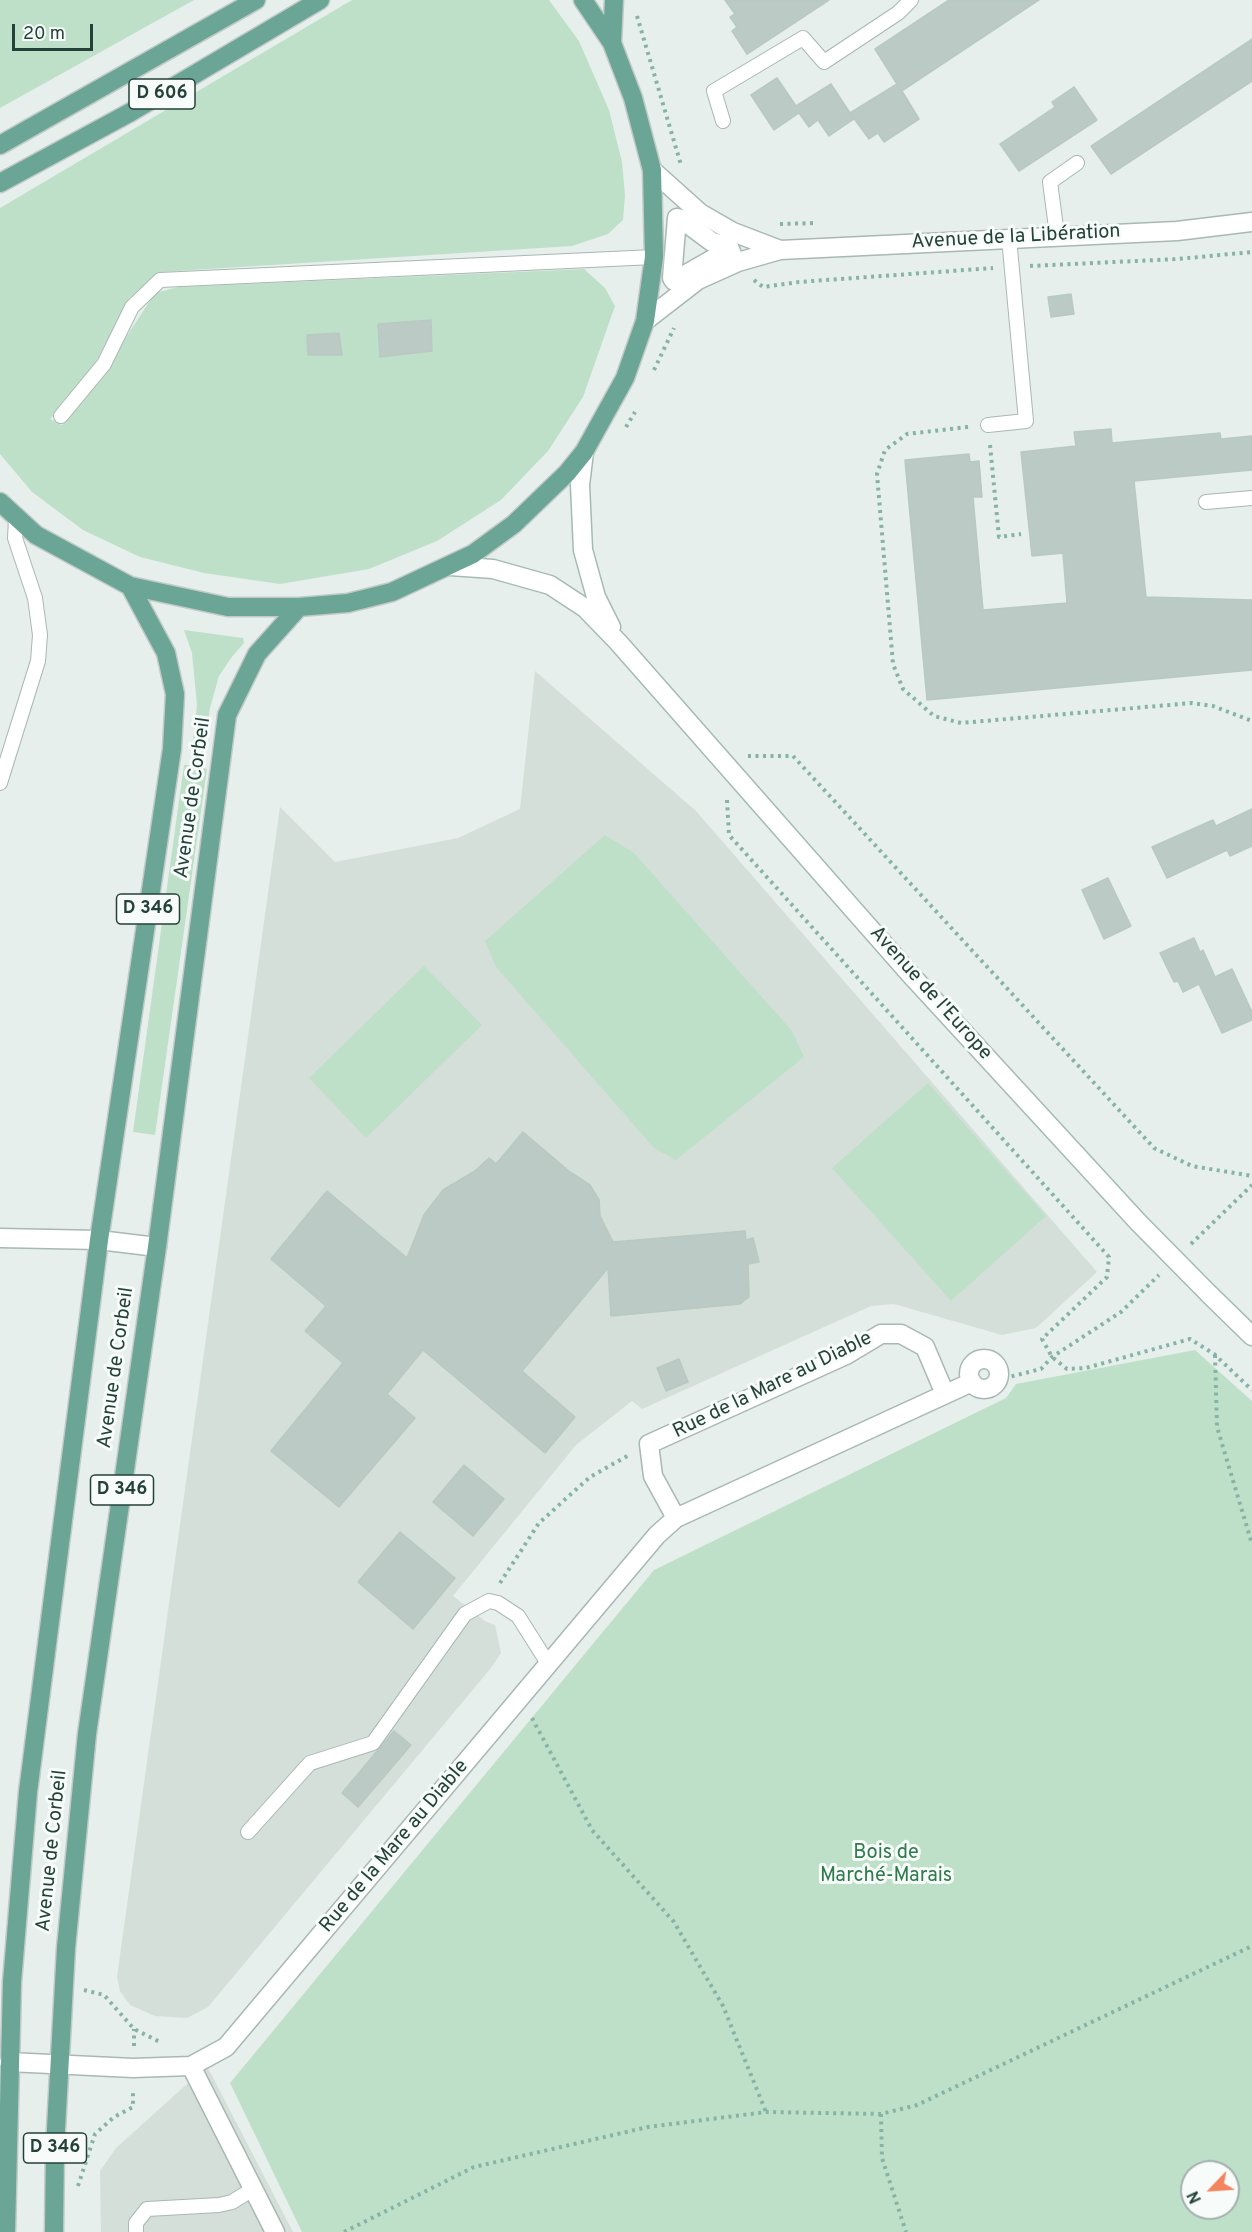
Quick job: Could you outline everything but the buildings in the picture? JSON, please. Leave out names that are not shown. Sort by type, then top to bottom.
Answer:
[{"type":"main road","name":"D 606","points":[[0,145],[256,0]]},
{"type":"main road","name":"D 606","points":[[0,183],[131,112],[320,0]]},
{"type":"main road","points":[[0,502],[36,535],[130,586],[228,607],[299,607],[348,603],[393,592],[473,554],[514,524],[567,473],[584,452],[625,378],[645,321],[654,257],[652,170],[633,98],[612,43],[583,0]]},
{"type":"main road","points":[[612,43],[614,0]]},
{"type":"main road","name":"D 346","points":[[6,2232],[13,1964],[28,1792],[99,1240],[172,748],[175,694],[166,653],[130,586]]},
{"type":"main road","name":"Avenue de Corbeil","points":[[54,2232],[66,1948],[87,1734],[157,1247],[227,715],[257,654],[299,607]]},
{"type":"street","name":"Avenue de la Libération","points":[[652,170],[699,213],[733,232],[780,250]]},
{"type":"street","name":"Avenue de la Libération","points":[[645,321],[698,280],[738,262],[780,250],[1178,231],[1252,222]]},
{"type":"street","name":"Avenue de l'Europe","points":[[584,452],[580,485],[583,550],[596,597],[618,642]]},
{"type":"street","name":"Avenue de l'Europe","points":[[450,566],[493,569],[550,585],[585,608],[618,642],[910,974],[1138,1222],[1252,1336]]},
{"type":"street","points":[[0,1238],[99,1240],[157,1247]]},
{"type":"street","name":"Rue de la Mare au Diable","points":[[676,1518],[653,1476],[649,1444],[846,1355],[881,1334],[901,1334],[925,1347],[945,1394]]},
{"type":"street","points":[[972,1382],[970,1368],[982,1359],[995,1365],[997,1380]]},
{"type":"street","name":"Rue de la Mare au Diable","points":[[9,2062],[134,2068],[192,2066],[226,2047],[657,1535],[676,1518],[972,1382],[979,1388],[987,1388],[997,1380]]},
{"type":"street","points":[[192,2066],[275,2232]]},
{"type":"lane","points":[[723,121],[714,91],[802,38],[824,62],[898,13],[910,0]]},
{"type":"lane","points":[[1058,235],[1050,182],[1077,163]]},
{"type":"lane","points":[[988,425],[1026,421],[1009,238]]},
{"type":"lane","points":[[61,416],[104,364],[132,307],[160,280],[654,257]]},
{"type":"lane","points":[[1206,502],[1252,498]]},
{"type":"lane","points":[[0,783],[38,661],[40,635],[35,598],[15,538],[16,519]]},
{"type":"lane","points":[[248,1832],[310,1763],[374,1743],[465,1614],[489,1601],[498,1603],[518,1616],[549,1665]]},
{"type":"lane","points":[[136,2232],[136,2223],[147,2209],[219,2205],[232,2202],[253,2189]]},
{"type":"path","points":[[636,14],[673,143],[684,171]]},
{"type":"path","points":[[777,224],[824,223]]},
{"type":"path","points":[[747,274],[763,287],[799,282],[1013,267],[1178,259],[1252,252]]},
{"type":"path","points":[[651,377],[677,321]]},
{"type":"path","points":[[620,437],[636,409]]},
{"type":"path","points":[[1021,534],[999,537],[988,425],[908,434],[885,450],[877,474],[893,664],[903,689],[934,716],[960,723],[1192,703],[1213,706],[1252,721]]},
{"type":"path","points":[[740,756],[793,756],[1154,1148],[1192,1166],[1252,1176]]},
{"type":"path","points":[[727,800],[729,835],[1109,1257],[1107,1277],[1042,1339],[1052,1357],[1067,1369],[1086,1368],[1190,1339],[1215,1354],[1252,1390]]},
{"type":"path","points":[[1186,1248],[1252,1185]]},
{"type":"path","points":[[997,1380],[1041,1369],[1052,1357],[1121,1312],[1162,1272]]},
{"type":"path","points":[[1215,1354],[1217,1427],[1252,1544]]},
{"type":"path","points":[[489,1601],[539,1523],[590,1477],[649,1444]]},
{"type":"path","points":[[522,1697],[592,1830],[674,1922],[723,2006],[766,2112]]},
{"type":"path","points":[[344,2232],[474,2167],[648,2127],[766,2112],[881,2114],[917,2105],[949,2092],[1252,1946]]},
{"type":"path","points":[[88,1990],[104,1995],[134,2029]]},
{"type":"path","points":[[77,2189],[95,2134],[114,2117],[133,2108]]},
{"type":"path","points":[[881,2114],[882,2158],[906,2232]]},
{"type":"shaded area","points":[[535,671],[696,811],[1097,1272],[1036,1328],[1002,1335],[894,1304],[871,1306],[642,1409],[632,1401],[576,1445],[453,1596],[485,1621],[495,1625],[501,1653],[491,1668],[208,2007],[187,2018],[155,2016],[130,2005],[120,1991],[117,1977],[280,807],[335,862],[458,838],[520,809]]},
{"type":"shaded area","points":[[207,2066],[293,2232],[101,2232],[100,2171],[116,2148]]},
{"type":"green space","points":[[0,0],[194,0],[0,108]]},
{"type":"green space","points":[[352,0],[549,0],[579,41],[609,110],[622,162],[625,195],[623,220],[608,234],[572,246],[161,272],[129,298],[88,377],[50,419],[62,425],[111,360],[155,293],[178,287],[584,269],[605,288],[615,306],[583,397],[548,451],[501,500],[437,541],[369,569],[280,584],[204,573],[140,557],[83,530],[32,492],[0,454],[0,208]]},
{"type":"green space","points":[[184,630],[243,638],[244,643],[219,676],[210,708],[201,767],[207,769],[155,1135],[133,1132],[184,765],[190,765],[197,705],[192,653]]},
{"type":"green space","points":[[605,835],[634,853],[792,1031],[804,1057],[676,1160],[654,1148],[496,967],[485,941]]},
{"type":"green space","points":[[424,966],[482,1025],[366,1138],[309,1078]]},
{"type":"green space","points":[[928,1083],[1046,1216],[951,1301],[832,1168]]},
{"type":"green space","name":"Bois de Marché-Marais","points":[[1195,1350],[1252,1401],[1252,2232],[302,2232],[230,2083],[654,1570],[1006,1398],[1016,1384]]}]
